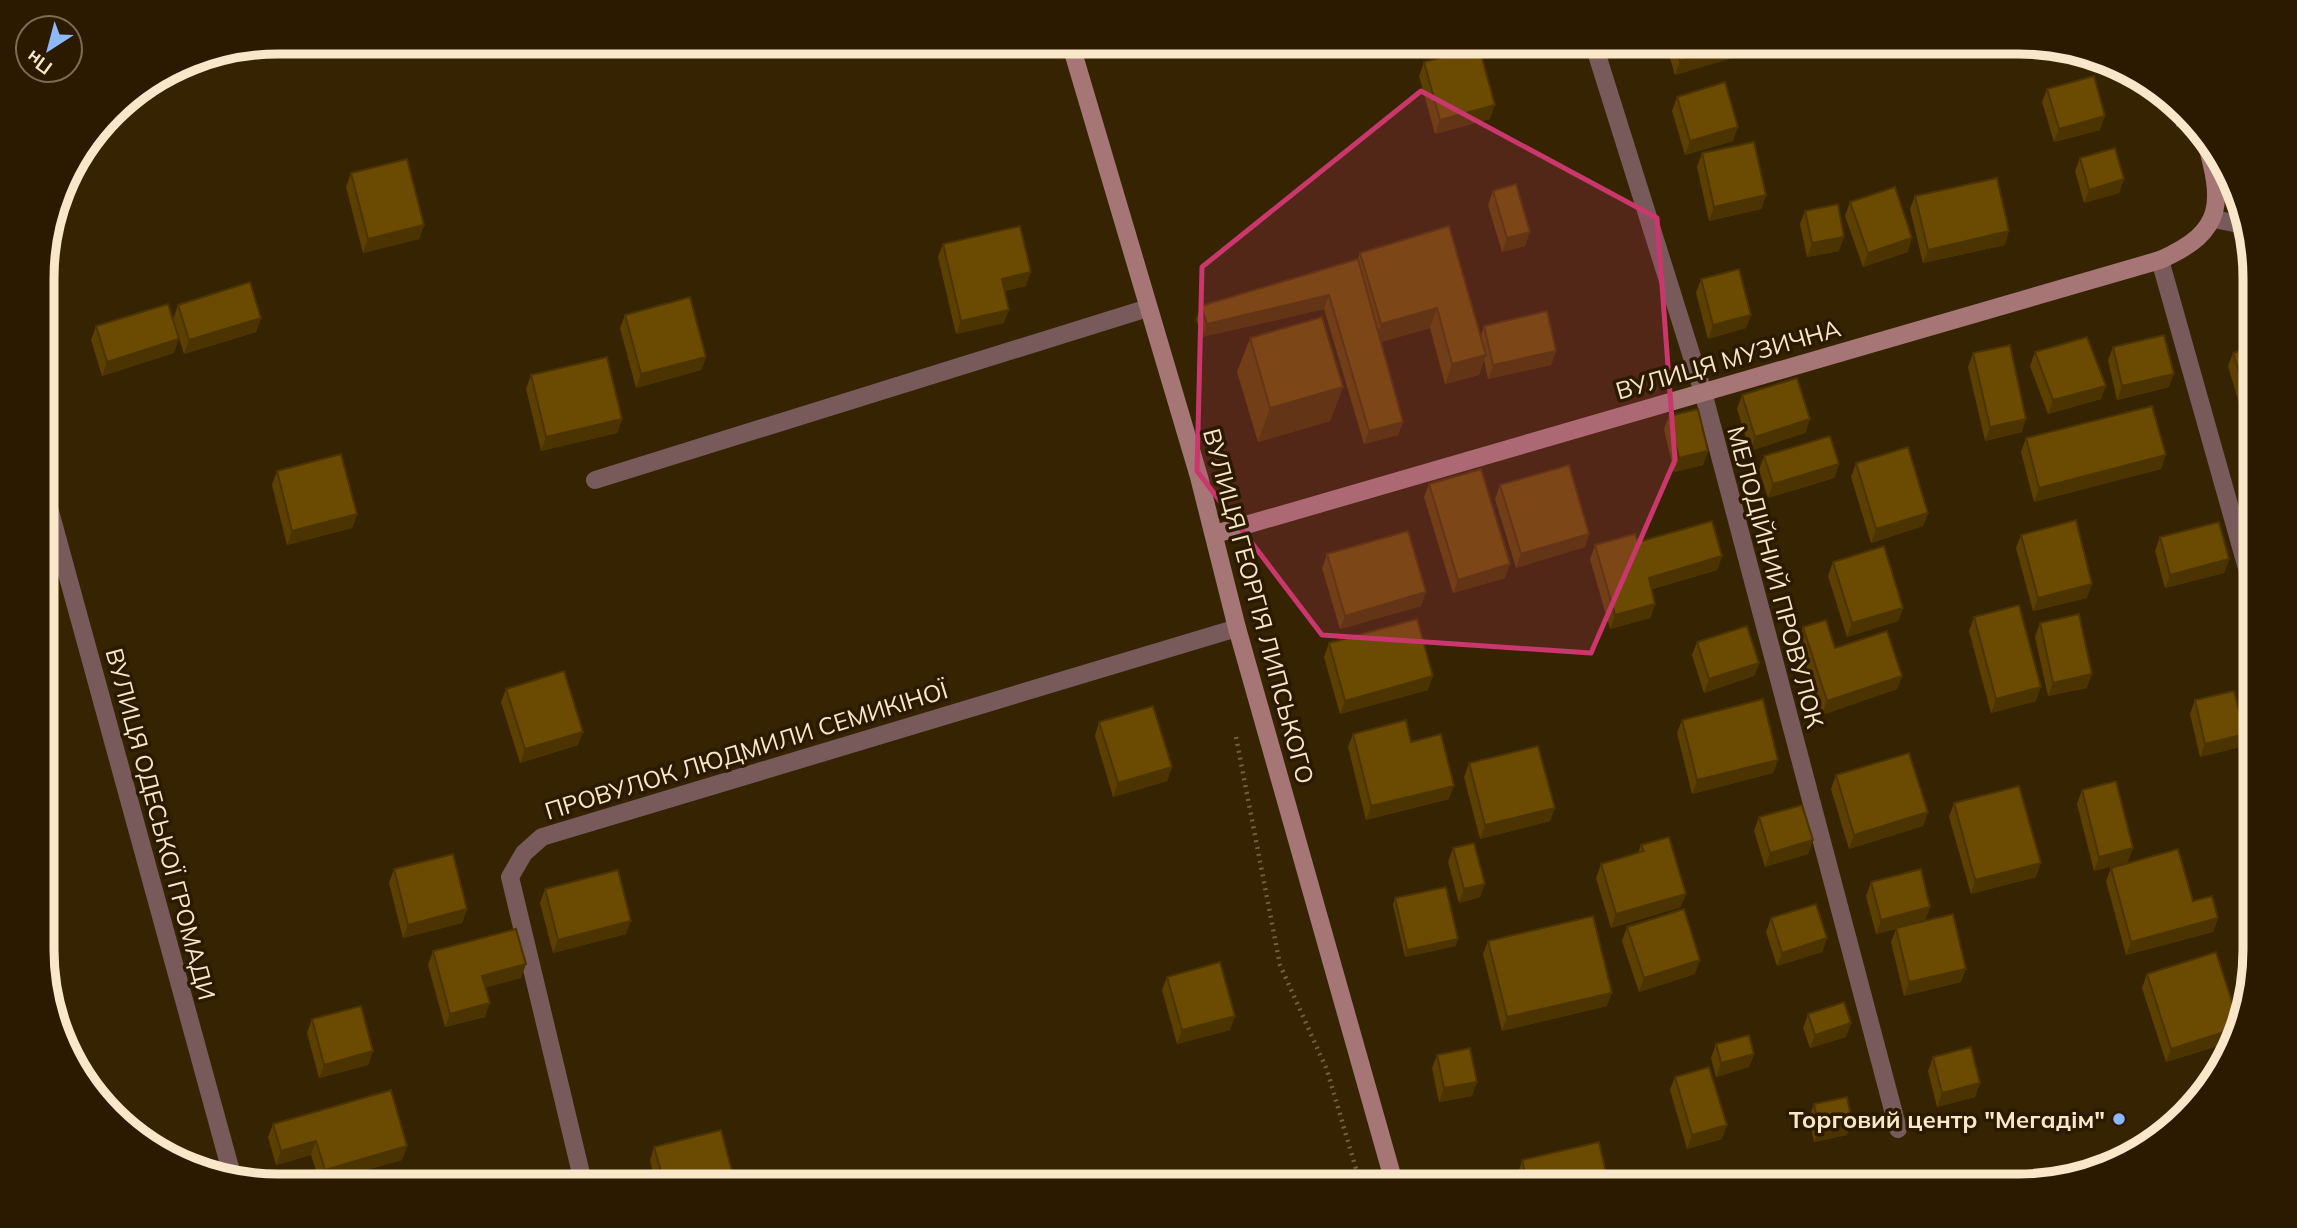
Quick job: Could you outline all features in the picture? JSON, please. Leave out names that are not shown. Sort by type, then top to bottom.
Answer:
[{"type":"street","name":"ВУЛИЦЯ ГЕОРГІЯ ЛИПСЬКОГО","points":[[1074,54],[1214,534],[1237,628],[1391,1173]]},
{"type":"street","name":"МЕЛОДІЙНИЙ ПРОВУЛОК","points":[[1597,54],[1703,391],[1898,1129]]},
{"type":"street","points":[[2214,169],[2214,219],[2236,223]]},
{"type":"street","name":"ВУЛИЦЯ МУЗИЧНА","points":[[1214,534],[2160,260],[2199,238],[2214,219]]},
{"type":"street","points":[[2160,260],[2243,554]]},
{"type":"street","points":[[595,480],[1148,308]]},
{"type":"street","name":"ВУЛИЦЯ ОДЕСЬКОЇ ГРОМАДИ","points":[[55,528],[230,1168]]},
{"type":"street","name":"ПРОВУЛОК ЛЮДМИЛИ СЕМИКІНОЇ","points":[[581,1174],[510,877],[524,853],[542,837],[1237,628]]},
{"type":"path","points":[[2177,121],[2181,135]]},
{"type":"path","points":[[1262,714],[1233,722],[1280,965],[1327,1070],[1357,1173]]},
{"type":"highlighted area","points":[[1421,91],[1657,218],[1675,460],[1591,653],[1322,635],[1197,471],[1202,267]]},
{"type":"building","points":[[1453,54],[1481,54],[1495,105],[1440,120],[1424,62]]},
{"type":"building","points":[[1678,54],[1704,54],[1680,61]]},
{"type":"building","points":[[2094,76],[2105,116],[2059,129],[2047,89]]},
{"type":"building","points":[[1725,82],[1738,127],[1690,141],[1677,97]]},
{"type":"building","points":[[1754,142],[1766,195],[1714,207],[1702,153]]},
{"type":"building","points":[[2115,148],[2124,179],[2089,190],[2080,158]]},
{"type":"building","points":[[407,159],[424,225],[368,239],[351,173]]},
{"type":"building","points":[[1997,178],[2009,231],[1928,250],[1915,196]]},
{"type":"building","points":[[1516,184],[1530,232],[1507,238],[1493,191]]},
{"type":"building","points":[[1895,187],[1912,238],[1868,253],[1850,202]]},
{"type":"building","points":[[1838,204],[1844,237],[1812,243],[1805,211]]},
{"type":"building","points":[[1020,226],[1031,272],[1002,279],[1009,310],[961,321],[943,244]]},
{"type":"building","points":[[1449,226],[1486,355],[1452,364],[1437,308],[1381,324],[1360,253]]},
{"type":"building","points":[[1358,259],[1403,422],[1369,431],[1329,295],[1207,324],[1201,306]]},
{"type":"building","points":[[1739,269],[1751,315],[1713,325],[1701,279]]},
{"type":"building","points":[[250,282],[261,318],[189,340],[178,305]]},
{"type":"building","points":[[690,297],[706,357],[641,374],[625,315]]},
{"type":"building","points":[[168,304],[179,339],[107,362],[96,326]]},
{"type":"building","points":[[1547,311],[1556,351],[1493,365],[1484,326]]},
{"type":"building","points":[[1322,317],[1343,387],[1270,408],[1250,338]]},
{"type":"building","points":[[2164,335],[2174,374],[2122,386],[2113,347]]},
{"type":"building","points":[[2087,337],[2106,386],[2053,400],[2035,352]]},
{"type":"building","points":[[2010,345],[2026,419],[1990,427],[1973,353]]},
{"type":"building","points":[[2243,350],[2243,385],[2233,353]]},
{"type":"building","points":[[607,357],[622,419],[546,437],[531,375]]},
{"type":"building","points":[[1797,378],[1810,419],[1755,437],[1742,395]]},
{"type":"building","points":[[2152,406],[2166,455],[2039,488],[2026,438]]},
{"type":"building","points":[[1698,409],[1708,451],[1679,458],[1669,416]]},
{"type":"building","points":[[1830,436],[1839,464],[1773,484],[1764,456]]},
{"type":"building","points":[[1908,447],[1928,513],[1876,529],[1856,463]]},
{"type":"building","points":[[341,454],[357,514],[292,531],[277,471]]},
{"type":"building","points":[[1569,465],[1589,534],[1521,554],[1500,485]]},
{"type":"building","points":[[1481,469],[1510,564],[1458,580],[1429,484]]},
{"type":"building","points":[[2076,520],[2092,584],[2038,598],[2021,535]]},
{"type":"building","points":[[1712,521],[1722,556],[1649,578],[1655,604],[1615,615],[1595,545],[1635,534],[1638,542]]},
{"type":"building","points":[[2219,522],[2229,559],[2170,575],[2160,537]]},
{"type":"building","points":[[1408,531],[1426,592],[1345,616],[1327,554]]},
{"type":"building","points":[[1884,546],[1903,608],[1852,623],[1833,562]]},
{"type":"building","points":[[2019,605],[2041,687],[1996,699],[1974,617]]},
{"type":"building","points":[[2079,614],[2092,674],[2053,683],[2040,623]]},
{"type":"building","points":[[1417,619],[1433,676],[1345,701],[1329,643]]},
{"type":"building","points":[[1826,620],[1835,648],[1887,631],[1902,676],[1827,701],[1803,627]]},
{"type":"building","points":[[1747,626],[1759,663],[1709,679],[1697,642]]},
{"type":"building","points":[[564,671],[583,732],[525,749],[506,689]]},
{"type":"building","points":[[2234,691],[2243,734],[2205,744],[2195,700]]},
{"type":"building","points":[[1763,699],[1778,760],[1697,780],[1682,720]]},
{"type":"building","points":[[1153,706],[1172,767],[1118,783],[1099,722]]},
{"type":"building","points":[[1406,720],[1411,742],[1441,734],[1454,786],[1371,806],[1353,734]]},
{"type":"building","points":[[1538,746],[1555,808],[1485,825],[1469,763]]},
{"type":"building","points":[[1909,753],[1928,812],[1854,835],[1836,775]]},
{"type":"building","points":[[2116,781],[2133,848],[2099,857],[2082,790]]},
{"type":"building","points":[[2019,786],[2041,863],[1975,880],[1954,803]]},
{"type":"building","points":[[1802,805],[1813,840],[1770,853],[1759,817]]},
{"type":"building","points":[[1669,837],[1686,894],[1616,914],[1601,864],[1644,851],[1641,845]]},
{"type":"building","points":[[1474,843],[1485,884],[1464,889],[1453,848]]},
{"type":"building","points":[[2178,849],[2193,901],[2212,896],[2218,918],[2131,942],[2111,868]]},
{"type":"building","points":[[453,854],[467,909],[408,925],[394,869]]},
{"type":"building","points":[[1921,869],[1930,907],[1881,920],[1871,882]]},
{"type":"building","points":[[618,870],[631,921],[558,940],[545,889]]},
{"type":"building","points":[[1446,887],[1458,939],[1407,950],[1395,898]]},
{"type":"building","points":[[1816,904],[1827,938],[1782,953],[1771,918]]},
{"type":"building","points":[[1684,909],[1700,960],[1644,978],[1627,927]]},
{"type":"building","points":[[1953,914],[1966,969],[1909,982],[1896,928]]},
{"type":"building","points":[[1593,916],[1612,993],[1507,1017],[1488,941]]},
{"type":"building","points":[[516,929],[526,964],[482,976],[490,1003],[450,1014],[433,951]]},
{"type":"building","points":[[2216,952],[2235,1009],[2227,1031],[2171,1049],[2147,974]]},
{"type":"building","points":[[1220,962],[1235,1016],[1182,1030],[1167,977]]},
{"type":"building","points":[[1844,1002],[1851,1023],[1815,1035],[1808,1014]]},
{"type":"building","points":[[361,1006],[373,1051],[324,1065],[312,1019]]},
{"type":"building","points":[[1749,1035],[1754,1054],[1721,1063],[1716,1044]]},
{"type":"building","points":[[1971,1047],[1980,1083],[1942,1093],[1933,1057]]},
{"type":"building","points":[[1470,1048],[1477,1082],[1444,1088],[1437,1055]]},
{"type":"building","points":[[1709,1067],[1727,1125],[1692,1135],[1675,1077]]},
{"type":"building","points":[[391,1090],[407,1146],[325,1170],[316,1141],[281,1151],[273,1124]]},
{"type":"building","points":[[1847,1097],[1852,1121],[1819,1128],[1814,1104]]},
{"type":"building","points":[[721,1130],[733,1174],[662,1174],[654,1147]]},
{"type":"building","points":[[1599,1142],[1606,1173],[1525,1173],[1522,1160]]},
{"type":"place","name":"Торговий центр \"Мегадім\"","points":[[2119,1119]]}]
